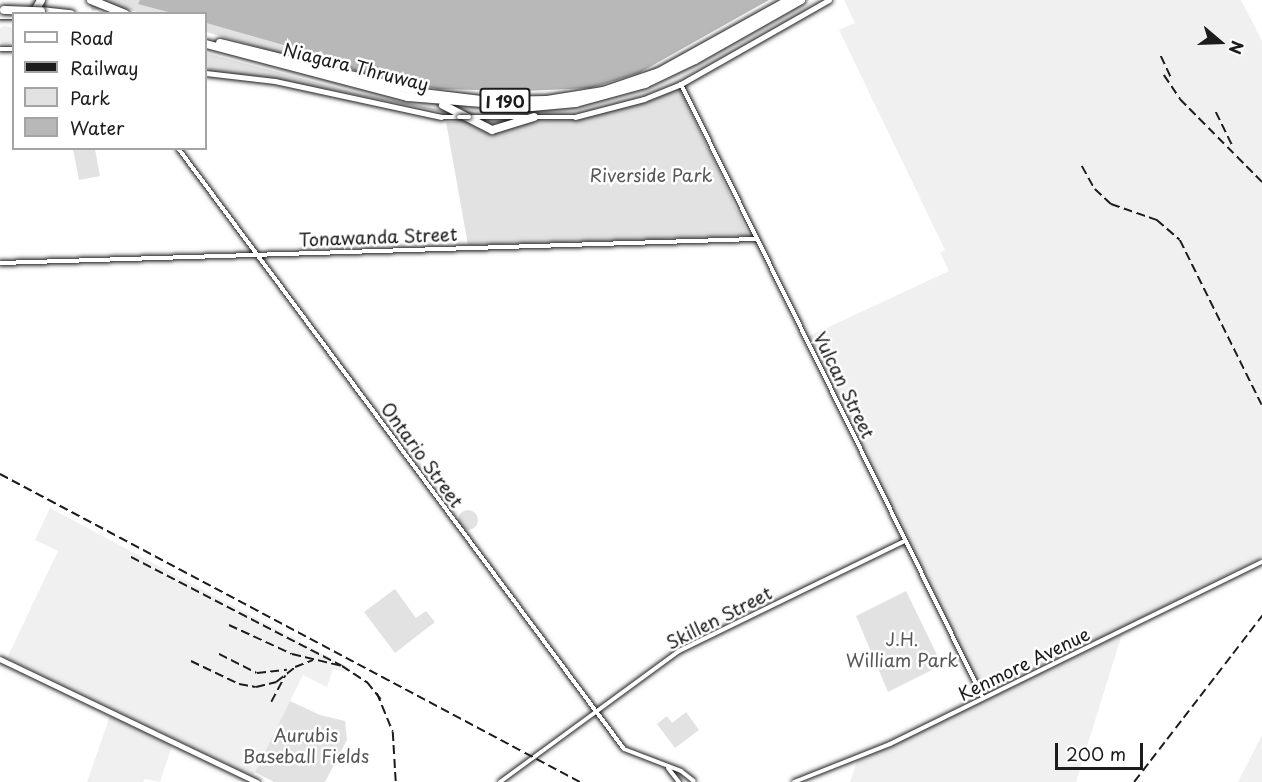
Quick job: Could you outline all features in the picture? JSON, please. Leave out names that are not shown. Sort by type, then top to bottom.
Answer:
[{"type":"highway","points":[[37,12],[40,0]]},
{"type":"highway","points":[[91,0],[119,12]]},
{"type":"highway","name":"Niagara Thruway","points":[[207,43],[423,93],[490,101],[547,100],[603,91],[659,72],[789,0]]},
{"type":"highway","name":"Niagara Thruway","points":[[207,43],[351,84],[433,102],[532,107],[619,94],[687,65],[801,0]]},
{"type":"highway","points":[[433,102],[492,130],[534,117]]},
{"type":"main road","points":[[207,73],[275,81],[441,117],[580,116],[644,99],[681,84],[829,0]]},
{"type":"main road","points":[[0,659],[257,782]]},
{"type":"street","name":"Vulcan Street","points":[[681,84],[983,699]]},
{"type":"street","name":"Ontario Street","points":[[179,150],[624,749],[681,771],[694,782]]},
{"type":"street","name":"Tonawanda Street","points":[[0,263],[757,239]]},
{"type":"street","name":"Skillen Street","points":[[500,782],[679,651],[905,541]]},
{"type":"street","name":"Kenmore Avenue","points":[[794,782],[890,744],[1262,562]]},
{"type":"street","name":"Ontario Street","points":[[657,761],[669,769],[679,782]]},
{"type":"street","points":[[686,782],[694,782]]},
{"type":"shaded area","points":[[844,0],[1241,0],[1262,41],[1262,557],[983,698],[805,338],[949,271],[940,253],[945,250],[839,30],[855,23]]},
{"type":"shaded area","points":[[3,27],[12,29],[12,41],[6,44],[-1,40],[-1,30]]},
{"type":"shaded area","points":[[50,508],[348,667],[345,672],[333,669],[327,687],[303,675],[253,776],[7,658],[58,551],[35,540]]},
{"type":"shaded area","points":[[1122,634],[1076,782],[850,782],[857,761]]},
{"type":"shaded area","points":[[110,716],[172,746],[160,782],[145,779],[143,782],[87,782]]},
{"type":"shaded area","points":[[1262,735],[1262,782],[1238,782]]},
{"type":"green space","points":[[89,0],[140,0],[170,12],[137,12],[114,6],[92,11]]},
{"type":"green space","points":[[207,23],[315,54],[321,52],[329,61],[351,70],[350,73],[207,32]]},
{"type":"green space","points":[[207,53],[354,92],[448,111],[453,114],[276,79],[207,71]]},
{"type":"green space","name":"Riverside Park","points":[[680,89],[749,236],[468,245],[446,122],[575,120],[639,104]]},
{"type":"green space","points":[[73,150],[95,150],[100,176],[79,180]]},
{"type":"green space","points":[[468,510],[475,513],[478,520],[475,527],[468,530],[461,527],[458,520],[461,513]]},
{"type":"green space","points":[[395,589],[416,618],[426,611],[435,622],[395,653],[364,612]]},
{"type":"green space","name":"J.H. William Park","points":[[906,591],[942,665],[888,692],[856,616]]},
{"type":"green space","name":"Aurubis Baseball Fields","points":[[290,701],[320,715],[345,721],[347,740],[325,782],[274,782],[255,772]]},
{"type":"green space","points":[[686,712],[699,730],[675,748],[657,724],[667,716],[672,723]]},
{"type":"water","points":[[140,0],[769,0],[639,73],[591,88],[524,91],[438,89],[368,75],[329,61],[321,51],[315,54],[207,23],[207,12],[168,12],[138,4]]},
{"type":"railway","points":[[1161,56],[1172,80]]},
{"type":"railway","points":[[1164,75],[1180,99],[1262,182]]},
{"type":"railway","points":[[1216,112],[1232,145]]},
{"type":"railway","points":[[1082,166],[1095,189],[1111,204],[1157,220],[1180,240],[1262,405]]},
{"type":"railway","points":[[0,474],[580,782]]},
{"type":"railway","points":[[131,557],[342,666]]},
{"type":"railway","points":[[1134,782],[1262,616]]},
{"type":"railway","points":[[229,625],[292,654],[342,666],[367,682],[381,699]]},
{"type":"railway","points":[[219,654],[257,673],[287,670]]},
{"type":"railway","points":[[191,661],[239,684],[256,687],[276,682],[295,667],[313,660]]},
{"type":"railway","points":[[271,702],[285,676]]},
{"type":"railway","points":[[377,693],[393,732],[396,782]]}]
